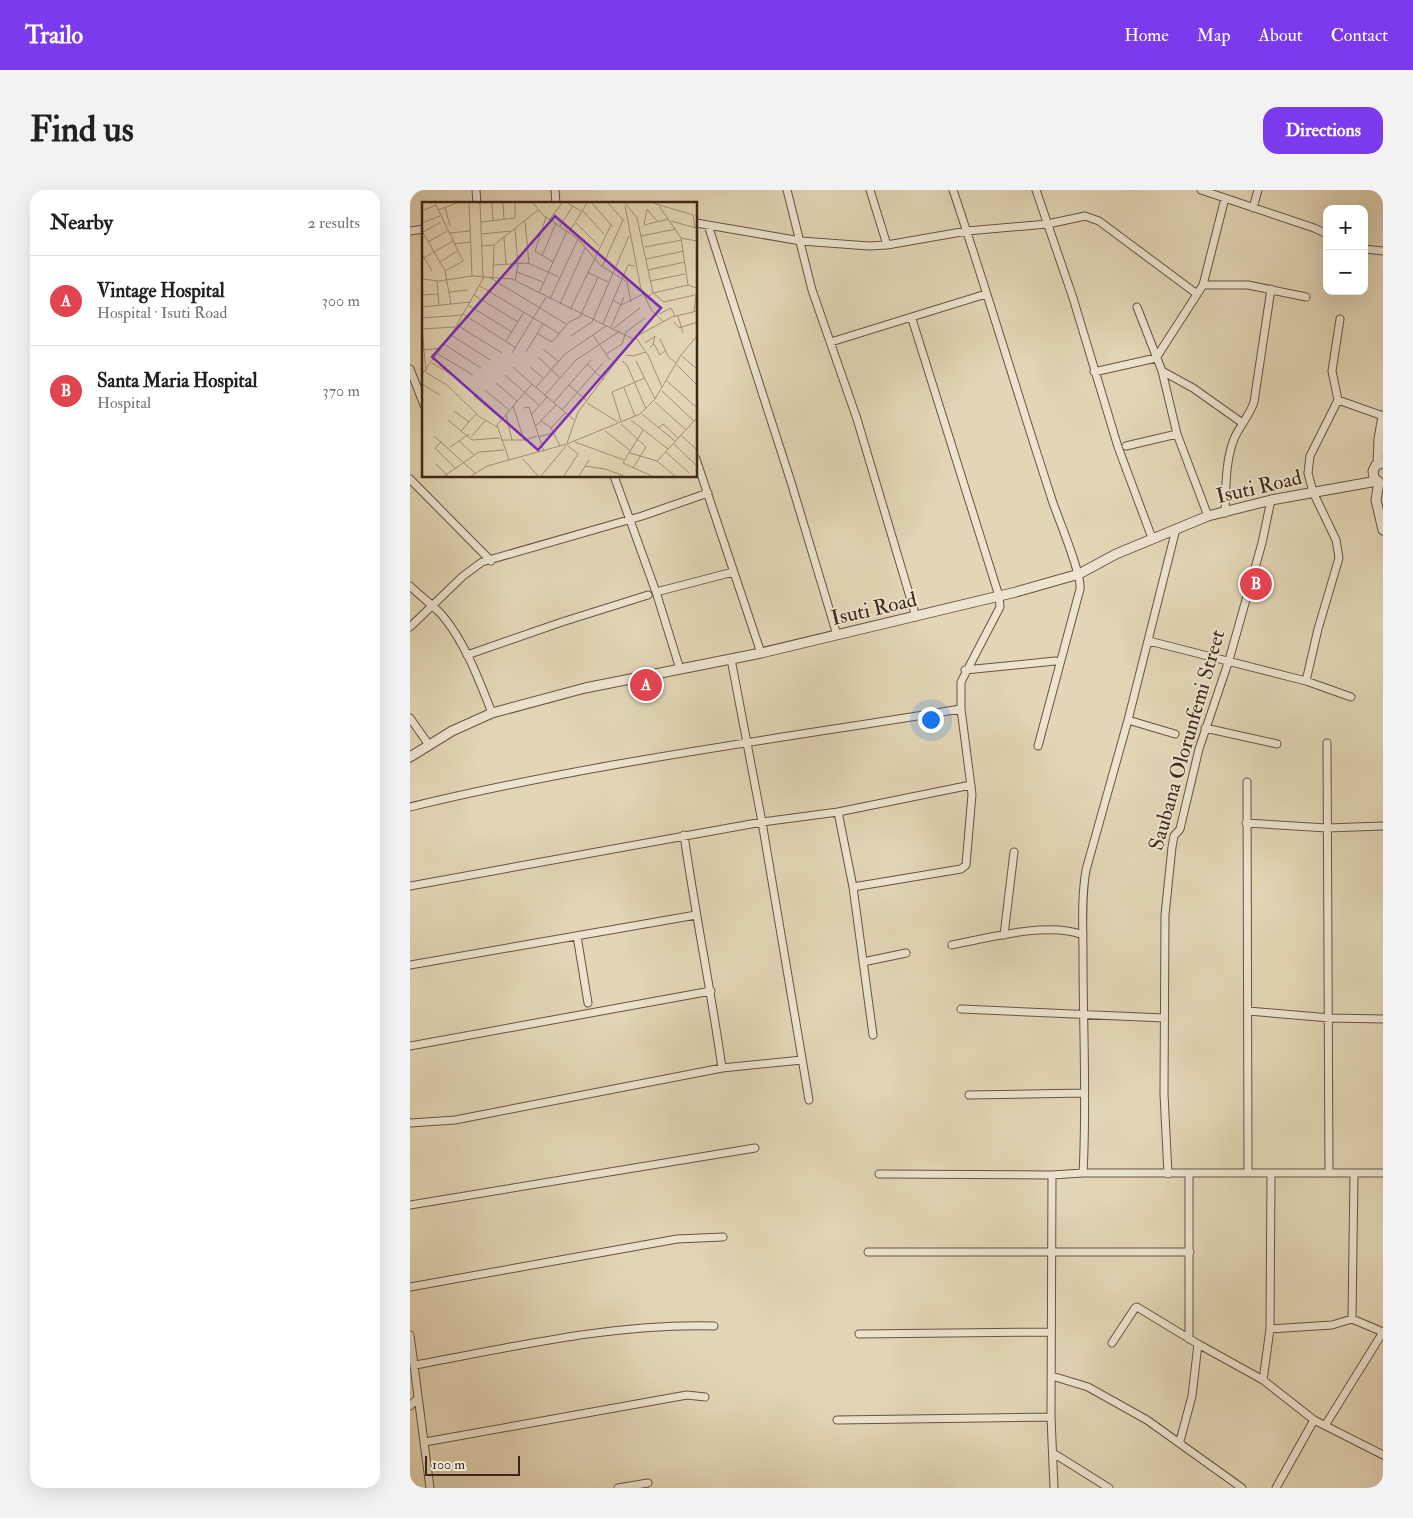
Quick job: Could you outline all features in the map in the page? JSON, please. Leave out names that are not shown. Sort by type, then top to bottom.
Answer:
[{"type":"street","points":[[787,190],[812,290],[831,342],[916,617]]},
{"type":"street","points":[[870,190],[887,245]]},
{"type":"street","points":[[953,190],[1068,549],[1079,574],[1080,589],[1038,746]]},
{"type":"street","points":[[1036,190],[1073,298],[1118,447],[1152,538]]},
{"type":"street","points":[[1201,190],[1323,233]]},
{"type":"street","points":[[1253,208],[1258,190]]},
{"type":"street","points":[[1094,372],[1156,358],[1203,285],[1225,198]]},
{"type":"street","points":[[698,223],[801,241],[887,245],[967,231],[1048,224],[1085,216],[1093,218],[1197,294]]},
{"type":"street","points":[[708,225],[791,482],[836,635]]},
{"type":"street","points":[[1368,249],[1383,251]]},
{"type":"street","points":[[1203,285],[1240,285],[1271,289],[1306,297]]},
{"type":"street","points":[[1225,513],[1230,458],[1241,422],[1249,414],[1254,402],[1271,289]]},
{"type":"street","points":[[831,342],[912,319],[986,294]]},
{"type":"street","points":[[1137,307],[1162,370],[1177,434],[1208,516]]},
{"type":"street","points":[[853,887],[961,869],[966,865],[971,785],[961,709],[961,682],[965,670],[998,615],[999,596],[912,319]]},
{"type":"street","points":[[1306,681],[1318,629],[1339,558],[1336,540],[1313,492],[1308,473],[1308,464],[1338,400],[1332,371],[1340,319]]},
{"type":"street","points":[[410,369],[422,400]]},
{"type":"street","points":[[1162,370],[1193,388],[1241,422]]},
{"type":"street","points":[[1338,400],[1383,416],[1380,450],[1381,463],[1374,468],[1378,480],[1383,530]]},
{"type":"street","points":[[1126,446],[1177,434]]},
{"type":"street","points":[[698,466],[761,653]]},
{"type":"street","points":[[615,478],[656,592],[680,668]]},
{"type":"street","points":[[410,479],[491,561]]},
{"type":"street","name":"Isuti Road","points":[[410,757],[474,719],[492,713],[585,688],[680,668],[731,660],[999,596],[1079,574],[1116,554],[1208,516],[1271,500],[1378,480]]},
{"type":"street","points":[[410,628],[431,606],[482,562],[630,520],[708,493]]},
{"type":"street","name":"Saubana Olorunfemi Street","points":[[1168,1174],[1164,1094],[1164,1018],[1166,898],[1172,847],[1174,836],[1180,829],[1205,728],[1229,660],[1262,544],[1271,500]]},
{"type":"street","points":[[1083,1173],[1086,1111],[1084,1093],[1083,935],[1086,870],[1149,641],[1176,529]]},
{"type":"street","points":[[656,592],[733,572]]},
{"type":"street","points":[[410,586],[444,618],[467,655],[492,713]]},
{"type":"street","points":[[467,655],[648,595]]},
{"type":"street","points":[[1149,641],[1306,681],[1351,697]]},
{"type":"street","points":[[731,660],[762,822],[808,1100]]},
{"type":"street","points":[[965,670],[1055,661]]},
{"type":"street","points":[[410,807],[503,786],[961,709]]},
{"type":"street","points":[[410,718],[429,745]]},
{"type":"street","points":[[1128,720],[1175,734]]},
{"type":"street","points":[[1205,728],[1277,744]]},
{"type":"street","points":[[1327,742],[1330,1173]]},
{"type":"street","points":[[1247,782],[1248,1172]]},
{"type":"street","points":[[410,886],[762,822],[838,812],[971,785]]},
{"type":"street","points":[[838,812],[853,887],[873,1035]]},
{"type":"street","points":[[1246,823],[1327,828],[1383,826]]},
{"type":"street","points":[[684,836],[696,915],[711,991],[722,1068]]},
{"type":"street","points":[[1004,935],[1014,852]]},
{"type":"street","points":[[410,964],[696,915]]},
{"type":"street","points":[[952,945],[1012,932],[1066,930],[1083,935]]},
{"type":"street","points":[[577,936],[588,1003]]},
{"type":"street","points":[[863,962],[906,953]]},
{"type":"street","points":[[410,1046],[711,991]]},
{"type":"street","points":[[961,1009],[1164,1018]]},
{"type":"street","points":[[1248,1011],[1330,1018],[1383,1019]]},
{"type":"street","points":[[410,1123],[455,1120],[722,1068],[802,1060]]},
{"type":"street","points":[[969,1095],[1084,1093]]},
{"type":"street","points":[[410,1205],[755,1148]]},
{"type":"street","points":[[1189,1173],[1189,1339]]},
{"type":"street","points":[[879,1174],[1383,1173]]},
{"type":"street","points":[[1263,1380],[1270,1329],[1271,1174]]},
{"type":"street","points":[[1352,1319],[1354,1174]]},
{"type":"street","points":[[1052,1175],[1051,1417],[1054,1488]]},
{"type":"street","points":[[410,1287],[677,1239],[723,1236]]},
{"type":"street","points":[[868,1252],[1190,1252]]},
{"type":"street","points":[[1112,1343],[1136,1308],[1263,1380],[1314,1420],[1326,1424],[1383,1455]]},
{"type":"street","points":[[1270,1329],[1332,1325],[1352,1319],[1383,1332],[1326,1424]]},
{"type":"street","points":[[414,1365],[546,1341],[675,1325],[714,1326]]},
{"type":"street","points":[[858,1334],[1051,1332]]},
{"type":"street","points":[[410,1335],[430,1488]]},
{"type":"street","points":[[1180,1441],[1192,1396],[1198,1344]]},
{"type":"street","points":[[1052,1376],[1088,1387],[1102,1394],[1180,1441],[1242,1488]]},
{"type":"street","points":[[425,1442],[687,1395],[705,1397]]},
{"type":"street","points":[[410,1406],[418,1398]]},
{"type":"street","points":[[836,1420],[1051,1417]]},
{"type":"street","points":[[1276,1488],[1314,1420]]},
{"type":"street","points":[[1054,1453],[1109,1488]]},
{"type":"street","points":[[618,1488],[648,1483]]},
{"type":"place","name":"Santa Maria Hospital","points":[[1256,584]]},
{"type":"place","name":"Vintage Hospital","points":[[646,685]]}]
